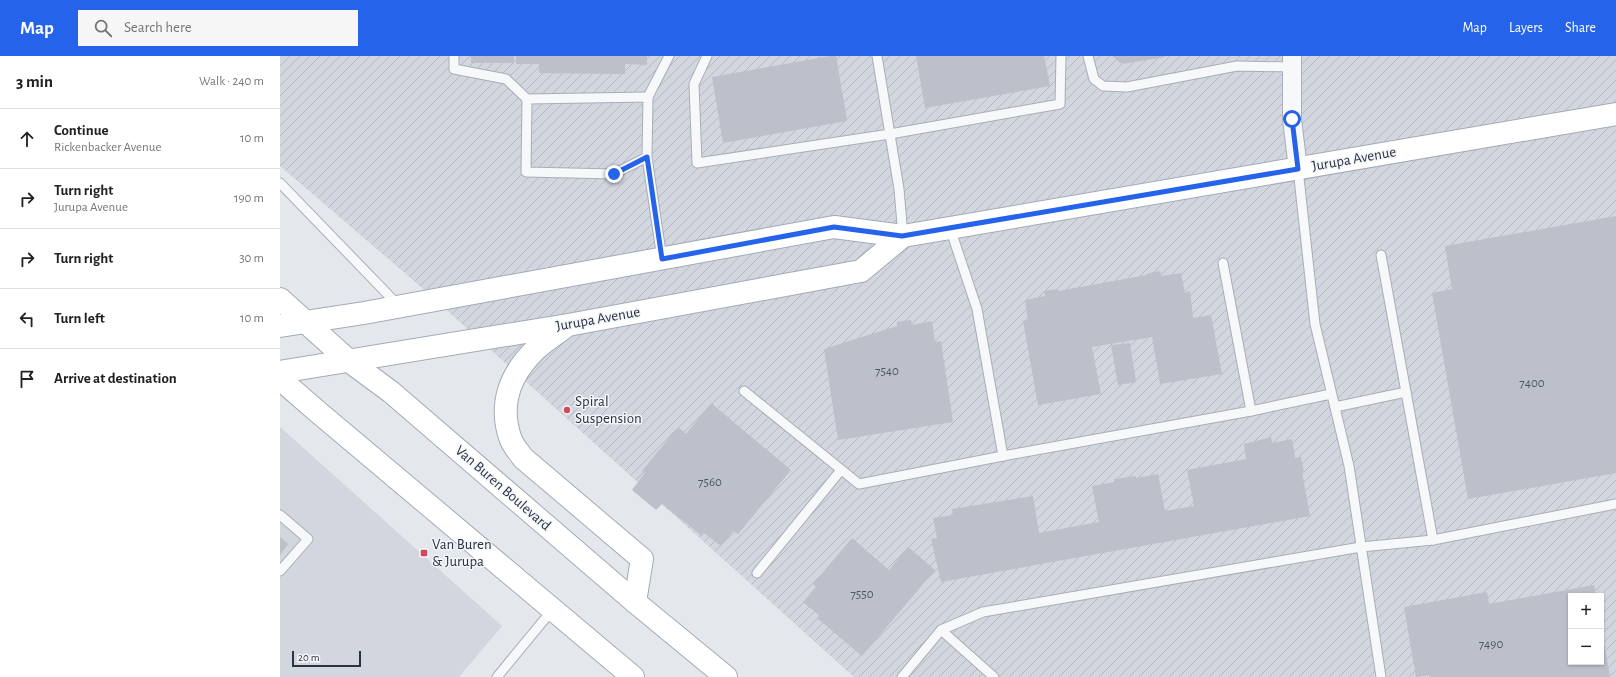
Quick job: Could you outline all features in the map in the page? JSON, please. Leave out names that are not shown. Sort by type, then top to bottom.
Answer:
[{"type":"main road","name":"Jurupa Avenue","points":[[280,326],[400,307],[834,227],[902,236],[1616,114]]},
{"type":"main road","name":"Jurupa Avenue","points":[[280,372],[568,325],[860,271],[902,236]]},
{"type":"main road","name":"Van Buren Boulevard","points":[[280,299],[349,361],[391,392],[635,602],[726,677]]},
{"type":"main road","points":[[568,325],[536,349],[520,367],[509,386],[506,406],[506,423],[512,442],[523,458],[642,559],[635,602]]},
{"type":"main road","points":[[280,379],[633,677]]},
{"type":"street","points":[[1292,61],[1292,119],[1298,169]]},
{"type":"lane","points":[[454,56],[454,69],[506,79],[526,98],[648,97]]},
{"type":"lane","points":[[662,259],[647,157],[648,97],[669,56]]},
{"type":"lane","points":[[706,56],[694,84],[697,163],[890,134],[1060,104],[1061,56]]},
{"type":"lane","points":[[876,56],[899,190],[902,236]]},
{"type":"lane","points":[[1088,56],[1094,79],[1103,86],[1127,87],[1237,66],[1292,61]]},
{"type":"lane","points":[[526,98],[526,172],[614,174],[647,157]]},
{"type":"lane","points":[[1298,169],[1315,324],[1349,466],[1381,677]]},
{"type":"lane","points":[[280,183],[400,307]]},
{"type":"lane","points":[[950,228],[977,309],[1002,456]]},
{"type":"lane","points":[[1381,255],[1433,540]]},
{"type":"lane","points":[[1224,263],[1252,411]]},
{"type":"lane","points":[[744,391],[859,484],[1002,456],[1252,411],[1331,394]]},
{"type":"lane","points":[[1335,407],[1406,392]]},
{"type":"lane","points":[[757,573],[841,470]]},
{"type":"lane","points":[[902,677],[941,630],[983,612],[1361,547],[1433,540],[1616,504]]},
{"type":"lane","points":[[280,571],[308,539],[281,517]]},
{"type":"lane","points":[[497,677],[553,609]]},
{"type":"lane","points":[[941,630],[994,677]]},
{"type":"shaded area","points":[[280,56],[1616,56],[1616,677],[854,677],[413,280],[280,166]]},
{"type":"shaded area","points":[[280,427],[502,626],[459,677],[280,677]]},
{"type":"building","points":[[471,56],[514,56],[514,63],[471,63]]},
{"type":"building","points":[[516,56],[647,56],[647,65],[625,64],[625,74],[539,73],[539,64],[516,64]]},
{"type":"building","points":[[836,56],[847,121],[723,143],[712,77]]},
{"type":"building","points":[[916,56],[1044,56],[1050,86],[925,108]]},
{"type":"building","points":[[1112,56],[1165,56],[1165,57],[1122,64]]},
{"type":"building","points":[[1616,216],[1616,473],[1468,499],[1432,293],[1452,289],[1445,246]]},
{"type":"building","points":[[1160,271],[1161,276],[1181,273],[1185,293],[1190,291],[1193,318],[1211,315],[1222,374],[1160,384],[1152,337],[1092,347],[1101,394],[1038,405],[1023,321],[1028,320],[1025,300],[1045,296],[1044,291],[1058,289],[1058,291],[1147,275],[1146,274]]},
{"type":"building","points":[[911,320],[912,325],[932,321],[935,342],[941,341],[953,422],[838,440],[824,349],[897,326],[897,322]]},
{"type":"building","points":[[1130,343],[1136,382],[1118,385],[1111,345]]},
{"type":"building","points":[[711,403],[791,470],[738,534],[733,531],[721,546],[704,533],[702,536],[662,504],[656,510],[632,490],[645,473],[642,471],[678,427],[686,434]]},
{"type":"building","points":[[1271,437],[1272,443],[1292,439],[1295,458],[1301,457],[1304,472],[1302,472],[1310,516],[941,582],[931,539],[937,538],[933,518],[953,515],[952,509],[1033,496],[1039,533],[1099,522],[1092,486],[1115,482],[1114,479],[1136,476],[1136,478],[1158,474],[1165,511],[1194,506],[1187,470],[1246,459],[1244,444]]},
{"type":"building","points":[[280,537],[288,544],[280,555]]},
{"type":"building","points":[[852,538],[889,570],[908,547],[935,570],[862,656],[817,618],[819,615],[803,602],[816,587],[813,584]]},
{"type":"building","points":[[1594,585],[1595,593],[1568,593],[1568,665],[1604,665],[1604,642],[1610,677],[1431,677],[1431,675],[1416,677],[1404,607],[1487,592],[1489,604]]},
{"type":"place","name":"Spiral Suspension","points":[[567,410]]},
{"type":"place","name":"Van Buren & Jurupa","points":[[424,553]]},
{"type":"route","points":[[614,174],[647,157],[662,259],[834,227],[902,236],[1298,169],[1292,119]]}]
